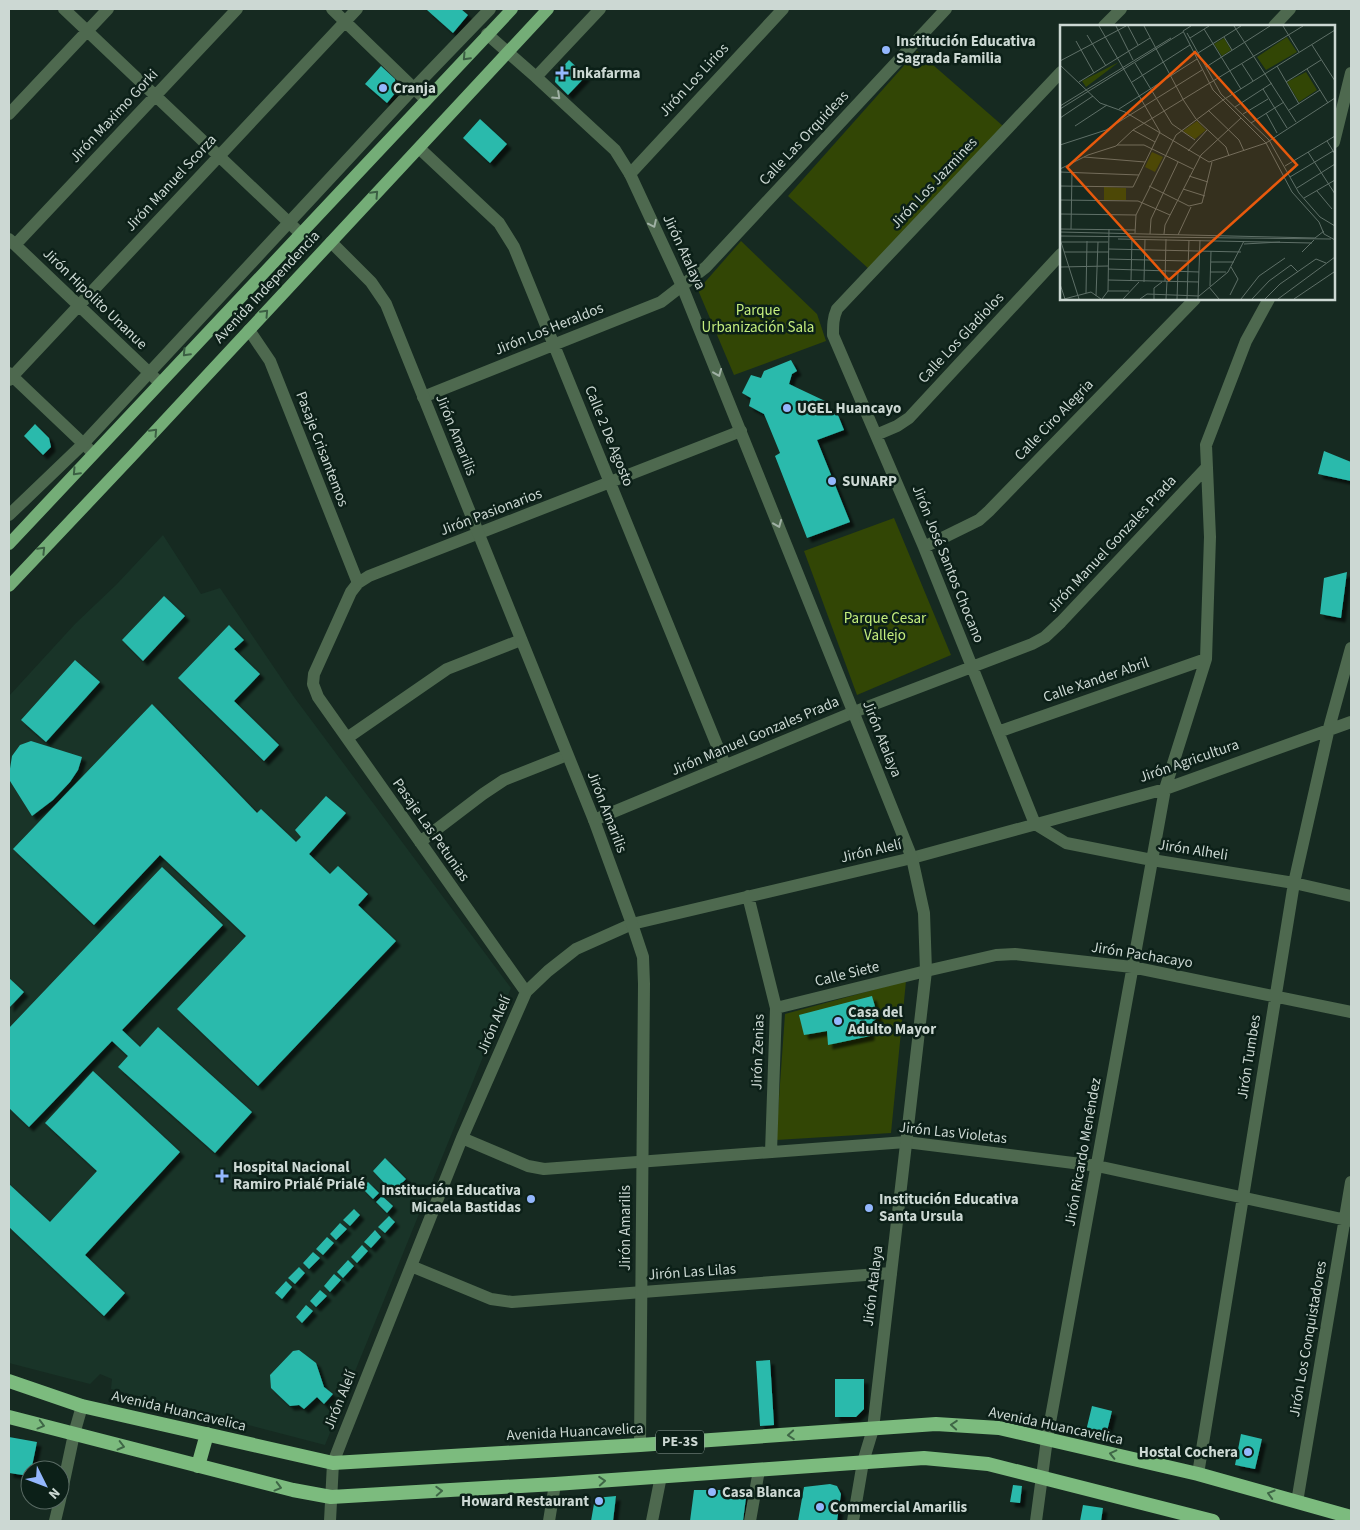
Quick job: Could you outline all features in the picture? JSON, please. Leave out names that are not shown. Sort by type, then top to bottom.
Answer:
[{"type":"highway","name":"Avenida Huancavelica","points":[[9,1381],[82,1406],[333,1463],[640,1445],[936,1424],[998,1428],[1198,1474],[1351,1517]]},
{"type":"highway","name":"PE-3S","points":[[9,1417],[293,1490],[331,1497],[933,1459],[988,1464],[1043,1477],[1190,1519],[1213,1521]]},
{"type":"highway","points":[[198,1466],[207,1434]]},
{"type":"main road","name":"Avenida Independencia","points":[[9,586],[548,9]]},
{"type":"main road","name":"Avenida Independencia","points":[[9,544],[159,382],[488,34],[508,10]]},
{"type":"street","points":[[64,9],[300,233]]},
{"type":"street","points":[[9,114],[108,9]]},
{"type":"street","name":"Jirón Maximo Gorki","points":[[12,242],[156,96],[237,9]]},
{"type":"street","points":[[332,9],[426,100]]},
{"type":"street","name":"Jirón Manuel Scorza","points":[[10,377],[357,9]]},
{"type":"street","name":"Avenida Independencia","points":[[9,515],[83,444],[288,222],[490,9]]},
{"type":"street","points":[[536,77],[600,9]]},
{"type":"street","name":"Jirón Los Lirios","points":[[630,174],[783,9]]},
{"type":"street","name":"Calle Las Orquideas","points":[[682,286],[706,267],[946,9]]},
{"type":"street","points":[[1105,25],[1121,9]]},
{"type":"street","points":[[1275,25],[1290,9]]},
{"type":"street","name":"Jirón Atalaya","points":[[488,34],[615,150],[630,174],[682,286],[912,858],[924,912],[926,971],[873,1429],[863,1462],[853,1521]]},
{"type":"street","name":"Jirón Los Jazmines","points":[[833,317],[837,309],[1060,73]]},
{"type":"street","points":[[1335,138],[1351,73]]},
{"type":"street","name":"Calle 2 De Agosto","points":[[418,148],[499,224],[514,247],[725,766]]},
{"type":"street","name":"Jirón Hipolito Unanue","points":[[12,242],[159,382]]},
{"type":"street","name":"Jirón Amarilis","points":[[331,242],[371,282],[386,304],[594,820],[643,957],[640,1445]]},
{"type":"street","name":"Calle Los Gladiolos","points":[[876,435],[909,418],[1060,255]]},
{"type":"street","name":"Jirón Los Heraldos","points":[[423,397],[661,302],[682,286]]},
{"type":"street","name":"Calle Ciro Alegria","points":[[924,547],[979,520],[1194,300]]},
{"type":"street","name":"Jirón Ricardo Menéndez","points":[[1036,1521],[1047,1439],[1165,789],[1206,659],[1210,537],[1206,445],[1246,341],[1268,300]]},
{"type":"street","name":"Jirón José Santos Chocano","points":[[833,317],[833,335],[924,547],[1035,824]]},
{"type":"street","name":"Pasaje Crisantemos","points":[[249,330],[270,361],[358,584]]},
{"type":"street","points":[[10,377],[93,453]]},
{"type":"street","name":"Jirón Pasionarios","points":[[313,684],[314,674],[351,592],[369,576],[741,431]]},
{"type":"street","name":"Jirón Manuel Gonzales Prada","points":[[594,820],[854,712],[1032,644],[1045,637],[1207,467]]},
{"type":"street","points":[[347,738],[447,669],[521,640]]},
{"type":"street","name":"Jirón Tumbes","points":[[1198,1474],[1294,882],[1351,648]]},
{"type":"street","name":"Calle Xander Abril","points":[[998,732],[1206,659]]},
{"type":"street","name":"Pasaje Las Petunias","points":[[313,684],[318,697],[526,992]]},
{"type":"street","name":"Jirón Agricultura","points":[[1035,824],[1165,789],[1351,722]]},
{"type":"street","points":[[420,842],[504,780],[567,755]]},
{"type":"street","name":"Jirón Alelí","points":[[330,1521],[333,1463],[462,1138],[526,992],[548,970],[576,949],[632,924],[912,858],[1035,824]]},
{"type":"street","name":"Jirón Alheli","points":[[1035,824],[1066,843],[1152,860],[1294,882],[1351,896]]},
{"type":"street","name":"Jirón Zenias","points":[[748,896],[776,1008],[771,1152]]},
{"type":"street","name":"Jirón Pachacayo","points":[[926,971],[996,955],[1015,954],[1132,967],[1351,1012]]},
{"type":"street","name":"Calle Siete","points":[[776,1008],[926,971]]},
{"type":"street","name":"Jirón Las Violetas","points":[[462,1138],[528,1166],[544,1169],[906,1142],[1097,1166],[1348,1220]]},
{"type":"street","name":"Jirón Los Conquistadores","points":[[1297,1502],[1348,1220],[1351,1182]]},
{"type":"street","name":"Jirón Las Lilas","points":[[411,1266],[491,1299],[512,1302],[891,1273]]},
{"type":"street","points":[[68,1460],[82,1406]]},
{"type":"street","points":[[750,1521],[759,1470]]},
{"type":"street","points":[[652,1521],[661,1476]]},
{"type":"street","points":[[549,1521],[555,1484]]},
{"type":"shaded area","name":"Hospital Nacional Ramiro Prialé Prialé","points":[[163,535],[201,594],[220,588],[294,697],[511,988],[325,1445],[111,1389],[112,1379],[100,1374],[90,1384],[9,1363],[9,696],[75,624],[116,585]]},
{"type":"green space","points":[[917,51],[1003,126],[869,269],[788,196]]},
{"type":"green space","name":"Parque Urbanización Sala","points":[[741,241],[817,314],[826,341],[734,375],[698,290]]},
{"type":"green space","name":"Parque Cesar Vallejo","points":[[894,518],[951,655],[857,695],[804,551]]},
{"type":"green space","points":[[906,981],[891,1133],[776,1140],[785,1014]]},
{"type":"building","points":[[461,9],[468,15],[453,33],[427,10]]},
{"type":"building","points":[[569,60],[586,76],[568,95],[555,82],[556,74]]},
{"type":"building","name":"Cranja","points":[[381,66],[395,79],[396,92],[387,103],[365,84]]},
{"type":"building","points":[[480,119],[507,144],[490,163],[463,138]]},
{"type":"building","points":[[791,360],[797,371],[792,374],[789,384],[825,401],[823,409],[838,415],[844,430],[817,440],[850,522],[807,538],[775,456],[780,453],[764,414],[749,406],[751,398],[742,393],[751,375],[761,378],[764,371]]},
{"type":"building","points":[[35,424],[49,438],[51,447],[43,455],[24,436]]},
{"type":"building","points":[[1324,451],[1351,462],[1351,481],[1318,474]]},
{"type":"building","points":[[1347,572],[1341,618],[1320,614],[1324,578]]},
{"type":"building","points":[[164,596],[185,616],[143,661],[122,640]]},
{"type":"building","points":[[229,625],[244,640],[234,649],[260,674],[234,701],[279,745],[264,761],[178,678]]},
{"type":"building","points":[[75,660],[100,682],[46,742],[21,720]]},
{"type":"building","points":[[152,704],[257,813],[261,809],[296,842],[301,837],[295,830],[326,796],[346,813],[309,854],[330,874],[338,866],[368,894],[358,905],[396,941],[258,1086],[177,1009],[246,936],[160,855],[94,925],[13,849]]},
{"type":"building","points":[[31,741],[82,757],[78,770],[70,782],[53,800],[32,816],[10,781],[9,775],[12,756],[20,745]]},
{"type":"building","points":[[162,867],[223,925],[122,1030],[140,1047],[158,1027],[252,1112],[215,1153],[118,1067],[128,1056],[112,1041],[29,1127],[9,1108],[9,1028]]},
{"type":"building","points":[[9,978],[24,992],[9,1008]]},
{"type":"building","name":"Casa del Adulto Mayor","points":[[872,996],[878,1017],[870,1025],[870,1036],[828,1045],[827,1031],[804,1035],[799,1015]]},
{"type":"building","points":[[93,1071],[180,1152],[85,1255],[125,1293],[104,1316],[9,1227],[9,1184],[50,1222],[97,1171],[45,1123]]},
{"type":"building","points":[[385,1158],[406,1179],[393,1192],[373,1171]]},
{"type":"building","points":[[368,1182],[379,1193],[373,1199],[362,1188]]},
{"type":"building","points":[[382,1196],[393,1206],[387,1213],[376,1202]]},
{"type":"building","points":[[354,1209],[360,1215],[350,1226],[343,1220]]},
{"type":"building","points":[[389,1216],[395,1222],[385,1233],[378,1227]]},
{"type":"building","points":[[340,1223],[347,1229],[336,1240],[330,1234]]},
{"type":"building","points":[[375,1230],[381,1237],[371,1248],[364,1242]]},
{"type":"building","points":[[327,1237],[334,1243],[323,1255],[316,1249]]},
{"type":"building","points":[[362,1245],[368,1251],[357,1263],[351,1257]]},
{"type":"building","points":[[313,1252],[320,1258],[309,1269],[303,1263]]},
{"type":"building","points":[[348,1260],[354,1266],[343,1278],[337,1272]]},
{"type":"building","points":[[299,1267],[305,1273],[295,1284],[288,1278]]},
{"type":"building","points":[[334,1274],[341,1280],[330,1292],[324,1286]]},
{"type":"building","points":[[286,1281],[292,1287],[282,1299],[275,1293]]},
{"type":"building","points":[[320,1290],[327,1296],[316,1307],[310,1301]]},
{"type":"building","points":[[306,1305],[313,1311],[302,1323],[296,1317]]},
{"type":"building","points":[[299,1350],[316,1363],[324,1387],[333,1394],[324,1404],[317,1397],[304,1409],[299,1405],[290,1406],[271,1388],[270,1375],[293,1351]]},
{"type":"building","points":[[770,1360],[774,1425],[760,1426],[756,1361]]},
{"type":"building","points":[[835,1379],[864,1379],[864,1409],[856,1417],[835,1417]]},
{"type":"building","points":[[1092,1406],[1112,1411],[1106,1435],[1086,1431]]},
{"type":"building","name":"Hostal Cochera","points":[[1241,1434],[1262,1439],[1255,1469],[1235,1465]]},
{"type":"building","points":[[9,1437],[37,1442],[33,1460],[20,1460],[20,1475],[9,1473]]},
{"type":"building","name":"Commercial Amarilis","points":[[830,1484],[837,1486],[841,1494],[837,1521],[798,1521],[804,1487]]},
{"type":"building","points":[[1013,1485],[1022,1486],[1020,1503],[1010,1502]]},
{"type":"building","points":[[694,1490],[747,1490],[743,1521],[690,1521]]},
{"type":"building","points":[[616,1496],[613,1521],[591,1521],[595,1498]]},
{"type":"building","points":[[1083,1505],[1103,1508],[1101,1521],[1080,1521]]},
{"type":"place","name":"Institución Educativa Sagrada Familia","points":[[886,50]]},
{"type":"place","name":"Inkafarma","points":[[562,73]]},
{"type":"place","name":"Cranja","points":[[383,88]]},
{"type":"place","name":"UGEL Huancayo","points":[[787,408]]},
{"type":"place","name":"SUNARP","points":[[832,481]]},
{"type":"place","name":"Casa del Adulto Mayor","points":[[838,1021]]},
{"type":"place","name":"Hospital Nacional Ramiro Prialé Prialé","points":[[222,1176]]},
{"type":"place","name":"Institución Educativa Micaela Bastidas","points":[[531,1199]]},
{"type":"place","name":"Institución Educativa Santa Ursula","points":[[869,1208]]},
{"type":"place","name":"Hostal Cochera","points":[[1248,1452]]},
{"type":"place","name":"Casa Blanca","points":[[712,1492]]},
{"type":"place","name":"Howard Restaurant","points":[[599,1501]]},
{"type":"place","name":"Commercial Amarilis","points":[[820,1507]]}]
